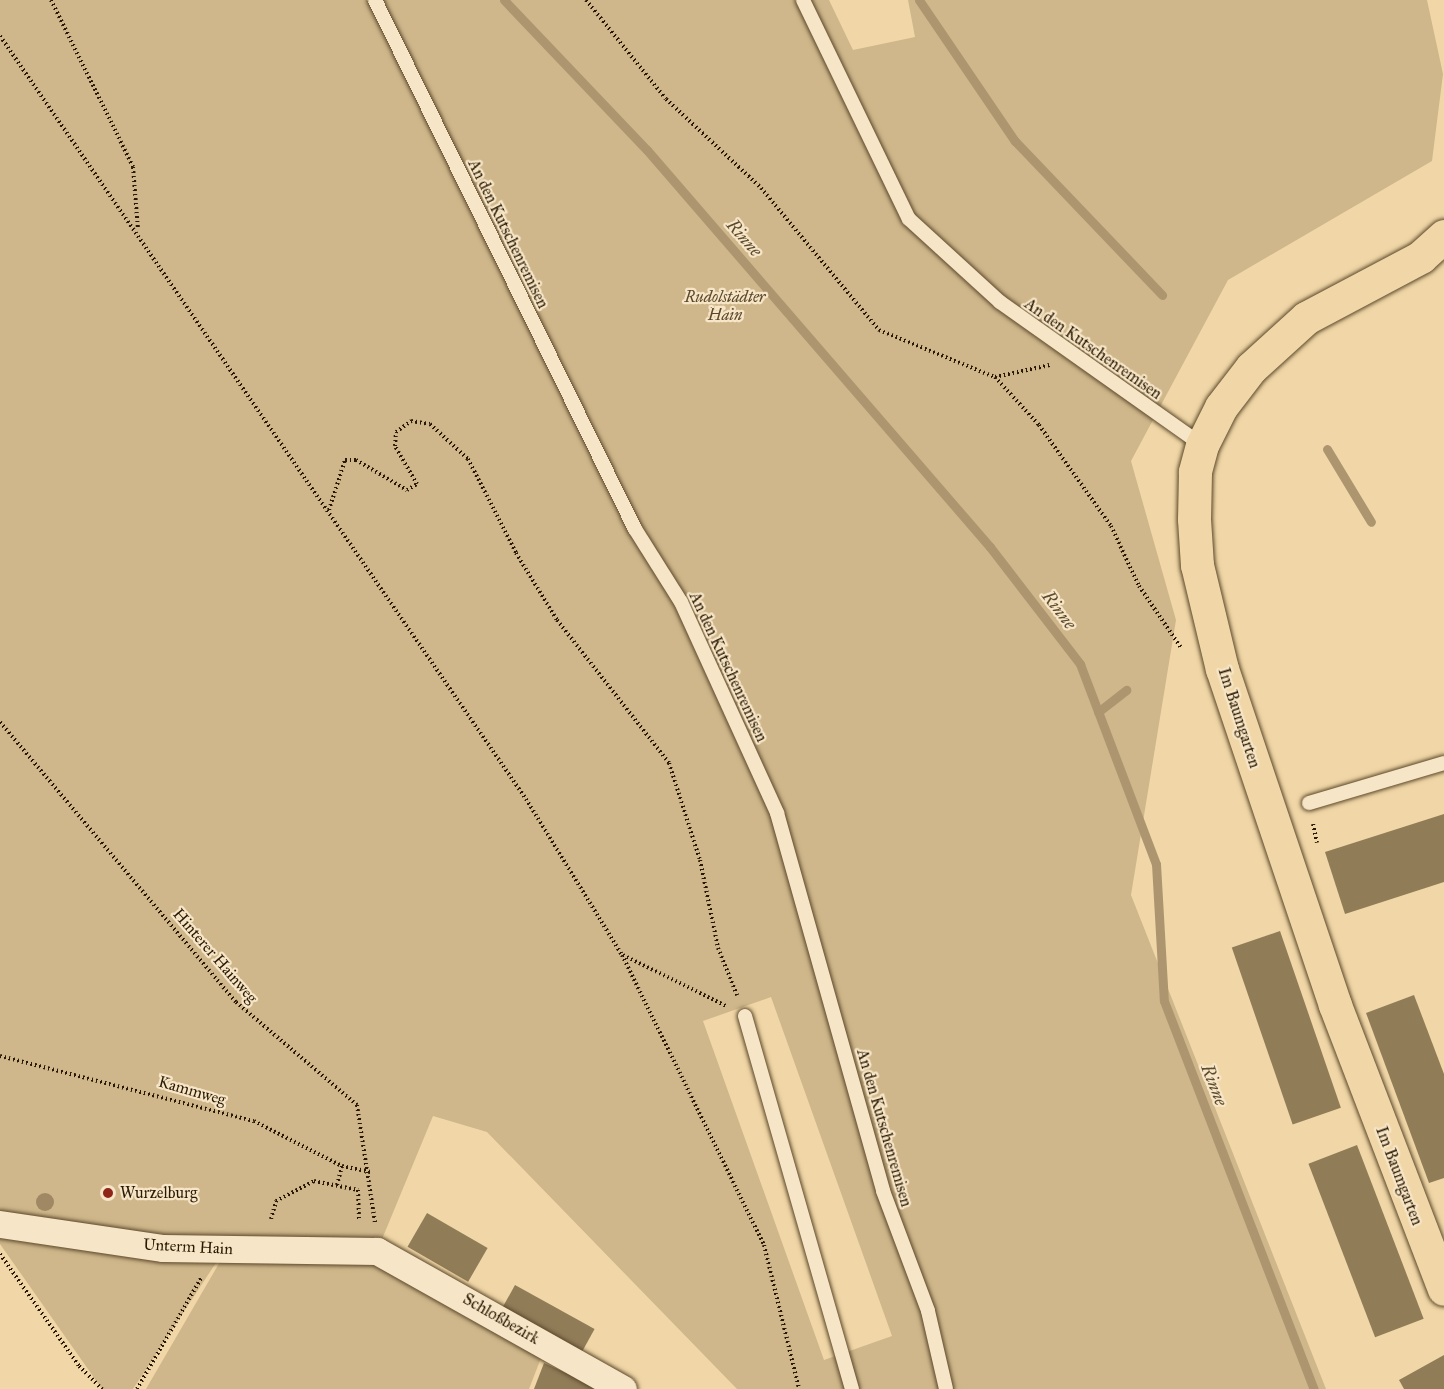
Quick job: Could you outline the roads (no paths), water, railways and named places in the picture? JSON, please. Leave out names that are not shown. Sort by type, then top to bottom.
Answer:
[{"type":"main road","name":"Im Baumgarten","points":[[1444,236],[1421,257],[1306,318],[1277,341],[1221,407],[1202,446],[1195,472],[1197,565],[1222,669],[1335,1005],[1444,1289]]},
{"type":"street","name":"Unterm Hain","points":[[0,1224],[107,1241],[217,1250],[377,1251]]},
{"type":"street","name":"Schloßbezirk","points":[[377,1251],[623,1389]]},
{"type":"lane","name":"An den Kutschenremisen","points":[[375,0],[609,478],[681,602],[777,813],[883,1191],[928,1311],[946,1389]]},
{"type":"lane","name":"An den Kutschenremisen","points":[[803,0],[909,219],[1000,302],[1078,360],[1202,446]]},
{"type":"lane","points":[[1309,803],[1444,763]]},
{"type":"lane","points":[[745,1016],[852,1389]]},
{"type":"waterway","name":"Rinne","points":[[504,0],[647,150],[990,547],[1080,664],[1156,864],[1164,1001],[1314,1389]]},
{"type":"waterway","name":"Rinne","points":[[919,0],[1015,141],[1162,295]]},
{"type":"waterway","name":"Rinne","points":[[1327,449],[1371,522]]},
{"type":"waterway","points":[[1098,712],[1126,690]]},
{"type":"place","name":"Wurzelburg","points":[[108,1193]]},
{"type":"park label","name":"Rudolstädter Hain","points":[[725,306]]}]
